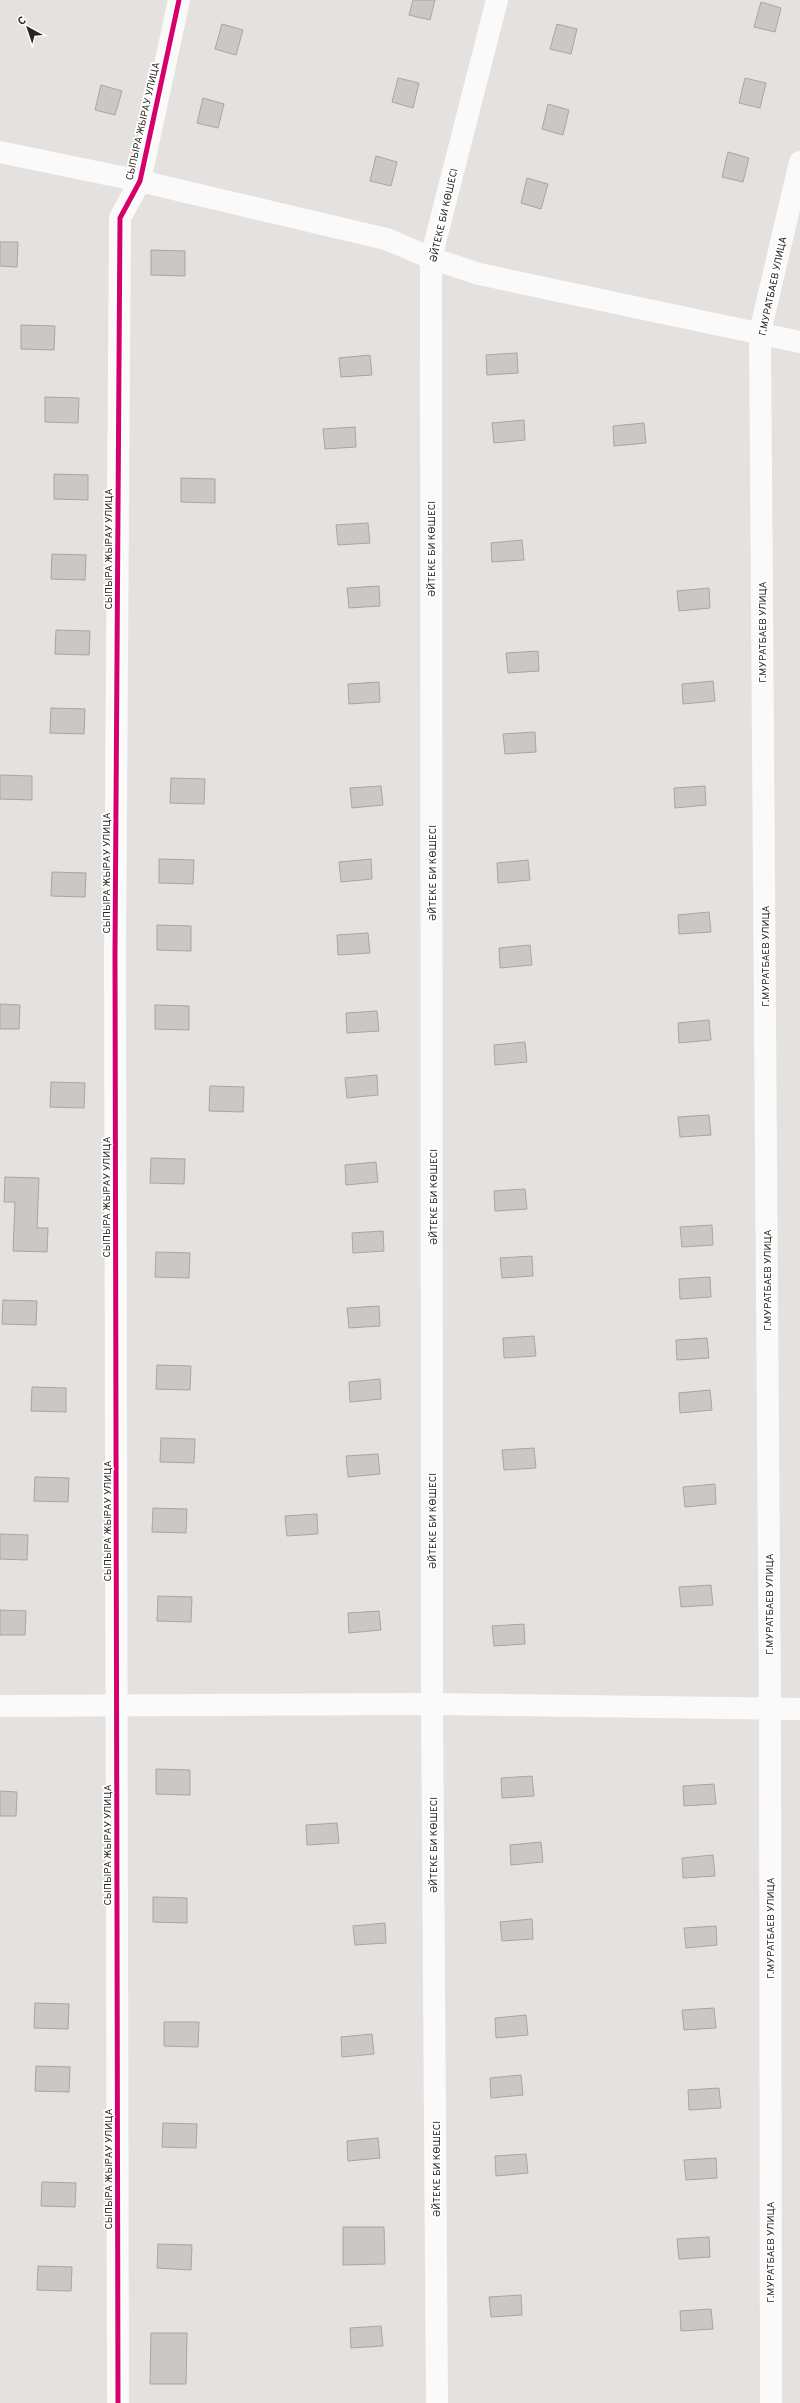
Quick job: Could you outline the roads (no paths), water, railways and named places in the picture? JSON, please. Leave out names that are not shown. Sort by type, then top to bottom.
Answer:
[{"type":"street","name":"СЫПЫРА ЖЫРАУ УЛИЦА","points":[[118,2403],[115,946],[120,218],[140,181],[179,0]]},
{"type":"street","name":"ӘЙТЕКЕ БИ КӨШЕСІ","points":[[437,2403],[432,1704],[431,258],[497,0]]},
{"type":"street","points":[[0,152],[140,181],[386,239],[431,258],[479,274],[760,332],[800,342]]},
{"type":"street","name":"Г.МУРАТБАЕВ УЛИЦА","points":[[771,2403],[770,1709],[760,332],[800,162]]},
{"type":"street","points":[[0,1706],[432,1704],[800,1709]]}]
